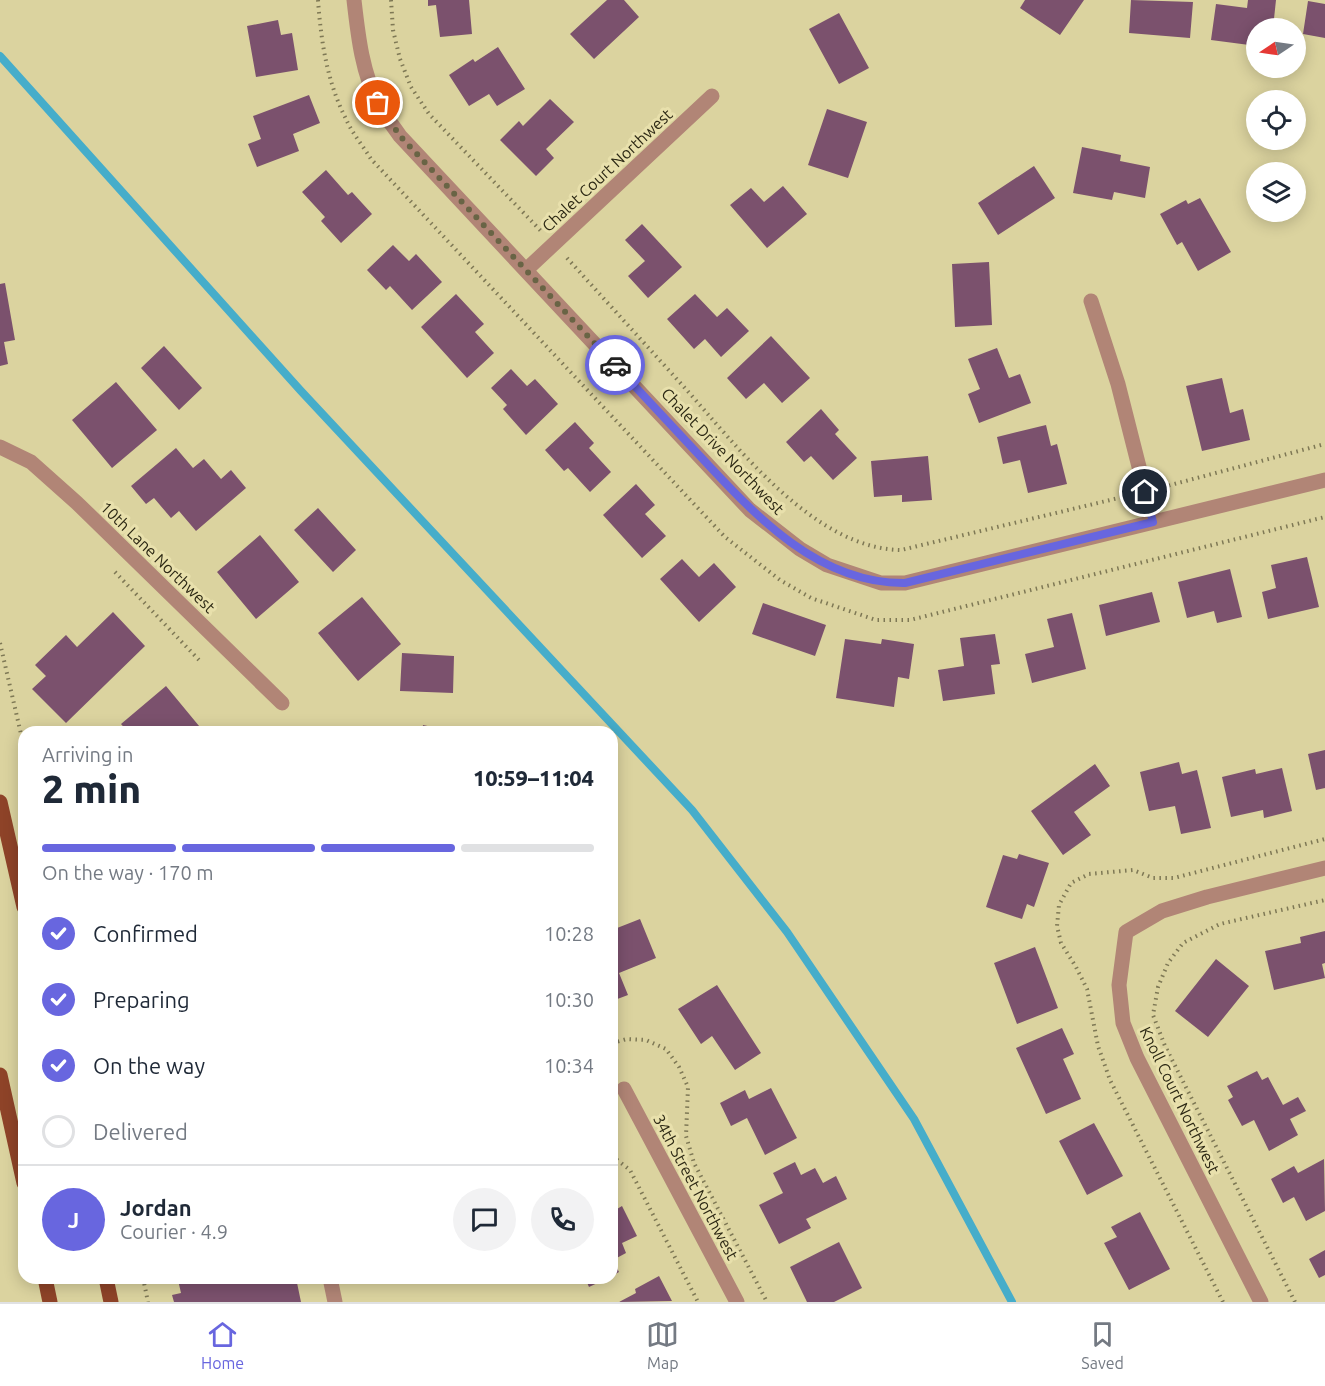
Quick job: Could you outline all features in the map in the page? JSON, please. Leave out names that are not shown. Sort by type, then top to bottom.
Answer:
[{"type":"main road","points":[[0,802],[18,881]]},
{"type":"main road","points":[[0,1075],[18,1157]]},
{"type":"main road","points":[[46,1284],[50,1302]]},
{"type":"main road","points":[[107,1284],[111,1302]]},
{"type":"street","name":"Chalet Drive Northwest","points":[[354,0],[363,58],[378,103],[400,136],[750,510],[800,549],[827,565],[881,583],[905,583],[1325,480]]},
{"type":"street","name":"Chalet Court Northwest","points":[[526,270],[712,96]]},
{"type":"street","points":[[1091,301],[1118,384],[1153,522]]},
{"type":"street","name":"10th Lane Northwest","points":[[0,447],[31,462],[77,503],[282,703]]},
{"type":"street","name":"Knoll Court Northwest","points":[[1261,1302],[1137,1058],[1123,1023],[1119,985],[1126,932],[1162,911],[1207,897],[1325,868]]},
{"type":"street","name":"34th Street Northwest","points":[[624,1089],[737,1302]]},
{"type":"street","points":[[331,1284],[335,1302]]},
{"type":"path","points":[[318,0],[321,41],[330,81],[346,120],[371,159],[725,537],[780,580],[811,598],[876,620],[910,620],[1325,517]]},
{"type":"path","points":[[391,0],[393,30],[400,59],[411,87],[429,114],[554,244],[773,485],[812,516],[842,534],[886,550],[901,550],[1145,492],[1325,444]]},
{"type":"path","points":[[109,566],[199,660]]},
{"type":"path","points":[[0,643],[19,726]]},
{"type":"path","points":[[1223,1302],[1110,1080],[1098,1046],[1087,988],[1077,967],[1061,943],[1057,926],[1059,905],[1071,883],[1089,874],[1133,870],[1153,878],[1174,878],[1325,839]]},
{"type":"path","points":[[1294,1302],[1165,1046],[1153,1016],[1158,987],[1168,963],[1183,943],[1220,924],[1325,900]]},
{"type":"path","points":[[618,1041],[627,1039],[646,1040],[666,1049],[679,1067],[688,1088],[686,1136],[694,1162],[767,1302]]},
{"type":"path","points":[[618,1161],[630,1170],[698,1302]]},
{"type":"path","points":[[144,1284],[148,1302]]},
{"type":"building","points":[[428,0],[469,0],[472,34],[440,37],[436,5],[428,6]]},
{"type":"building","points":[[607,0],[624,0],[639,17],[594,59],[570,34]]},
{"type":"building","points":[[1025,0],[1084,0],[1060,35],[1020,8]]},
{"type":"building","points":[[1131,0],[1193,2],[1190,38],[1129,33]]},
{"type":"building","points":[[1248,0],[1276,0],[1274,18],[1246,18],[1246,45],[1211,40],[1216,4],[1247,8]]},
{"type":"building","points":[[1308,1],[1325,4],[1325,38],[1306,35]]},
{"type":"building","points":[[839,13],[869,68],[839,84],[809,29]]},
{"type":"building","points":[[278,20],[281,35],[292,33],[298,70],[256,77],[247,26]]},
{"type":"building","points":[[498,47],[525,89],[497,106],[489,94],[469,106],[449,75],[473,59],[475,62]]},
{"type":"building","points":[[309,95],[320,123],[293,134],[299,151],[257,167],[248,144],[261,139],[253,116]]},
{"type":"building","points":[[550,99],[574,122],[546,149],[554,158],[536,176],[500,140],[519,121],[523,126]]},
{"type":"building","points":[[827,109],[867,122],[848,178],[808,165]]},
{"type":"building","points":[[1082,147],[1121,155],[1120,161],[1150,167],[1145,198],[1114,192],[1112,200],[1073,193]]},
{"type":"building","points":[[1034,166],[1055,198],[998,235],[978,203]]},
{"type":"building","points":[[326,170],[348,195],[352,192],[372,214],[341,243],[321,221],[325,217],[302,192]]},
{"type":"building","points":[[783,186],[807,214],[767,248],[730,205],[751,188],[764,202]]},
{"type":"building","points":[[1200,198],[1231,252],[1198,271],[1182,242],[1177,245],[1160,214],[1186,200],[1188,204]]},
{"type":"building","points":[[642,224],[682,267],[648,298],[628,276],[645,261],[625,240]]},
{"type":"building","points":[[393,245],[409,261],[416,254],[442,282],[412,310],[390,286],[386,290],[367,270]]},
{"type":"building","points":[[989,262],[992,325],[955,327],[952,264]]},
{"type":"building","points":[[5,283],[15,340],[4,342],[8,364],[0,366],[0,284]]},
{"type":"building","points":[[456,294],[484,324],[475,332],[494,353],[467,378],[421,327]]},
{"type":"building","points":[[695,294],[717,317],[727,308],[749,331],[721,357],[705,339],[694,349],[667,319]]},
{"type":"building","points":[[771,336],[810,378],[782,403],[764,383],[746,399],[727,378]]},
{"type":"building","points":[[164,346],[202,388],[179,410],[141,368]]},
{"type":"building","points":[[997,348],[1009,378],[1020,374],[1031,403],[979,423],[968,394],[980,389],[968,359]]},
{"type":"building","points":[[511,369],[527,386],[535,379],[558,404],[526,435],[503,409],[507,405],[491,388]]},
{"type":"building","points":[[1222,378],[1230,413],[1243,409],[1250,440],[1202,451],[1186,386]]},
{"type":"building","points":[[116,382],[157,430],[112,468],[72,420]]},
{"type":"building","points":[[821,409],[839,430],[835,434],[857,458],[833,480],[811,456],[804,462],[786,442]]},
{"type":"building","points":[[575,422],[594,443],[589,448],[611,472],[590,492],[568,468],[564,471],[545,450]]},
{"type":"building","points":[[1046,425],[1051,446],[1057,444],[1067,484],[1028,493],[1020,460],[1003,464],[997,437]]},
{"type":"building","points":[[176,448],[193,468],[204,459],[221,479],[231,470],[246,488],[196,531],[179,511],[171,518],[154,498],[146,504],[131,486]]},
{"type":"building","points":[[928,456],[932,500],[902,502],[902,495],[874,497],[871,461]]},
{"type":"building","points":[[636,484],[655,505],[645,514],[666,536],[642,558],[603,515]]},
{"type":"building","points":[[318,508],[356,550],[333,572],[294,530]]},
{"type":"building","points":[[260,535],[299,582],[256,619],[217,572]]},
{"type":"building","points":[[1307,557],[1319,607],[1268,619],[1262,592],[1276,588],[1271,565]]},
{"type":"building","points":[[682,559],[699,577],[714,563],[736,587],[699,622],[660,579]]},
{"type":"building","points":[[1230,569],[1242,617],[1217,623],[1214,611],[1187,618],[1178,582]]},
{"type":"building","points":[[1152,592],[1160,622],[1106,636],[1099,605]]},
{"type":"building","points":[[362,597],[401,644],[358,681],[318,633]]},
{"type":"building","points":[[763,603],[826,625],[815,656],[752,634]]},
{"type":"building","points":[[113,612],[145,646],[66,723],[32,689],[46,676],[35,665],[66,635],[77,647]]},
{"type":"building","points":[[1072,613],[1086,669],[1032,683],[1025,654],[1054,647],[1047,619]]},
{"type":"building","points":[[995,634],[1000,664],[991,665],[995,694],[943,701],[938,670],[964,666],[960,638]]},
{"type":"building","points":[[845,639],[881,644],[882,639],[914,644],[909,679],[898,677],[894,707],[836,698]]},
{"type":"building","points":[[402,653],[454,656],[453,693],[400,691]]},
{"type":"building","points":[[166,686],[199,726],[123,726],[121,724]]},
{"type":"building","points":[[1325,750],[1325,788],[1316,790],[1308,754]]},
{"type":"building","points":[[1179,762],[1182,774],[1197,770],[1211,828],[1181,834],[1175,806],[1149,811],[1140,772]]},
{"type":"building","points":[[1095,764],[1110,786],[1074,812],[1091,835],[1063,855],[1031,811]]},
{"type":"building","points":[[1282,768],[1292,811],[1264,818],[1263,810],[1231,817],[1222,777],[1255,769],[1256,774]]},
{"type":"building","points":[[1019,854],[1049,863],[1034,907],[1027,904],[1022,919],[986,907],[1003,855],[1017,859]]},
{"type":"building","points":[[640,919],[656,958],[619,973],[628,995],[618,999],[618,928]]},
{"type":"building","points":[[1325,931],[1325,963],[1322,964],[1325,978],[1274,990],[1265,951],[1301,943],[1300,937]]},
{"type":"building","points":[[1035,947],[1058,1008],[1017,1024],[994,963]]},
{"type":"building","points":[[1216,959],[1249,986],[1208,1037],[1175,1011]]},
{"type":"building","points":[[717,985],[761,1053],[735,1070],[712,1036],[701,1044],[678,1009]]},
{"type":"building","points":[[1062,1028],[1074,1054],[1063,1059],[1081,1099],[1046,1114],[1016,1048]]},
{"type":"building","points":[[1257,1071],[1262,1080],[1268,1077],[1283,1105],[1298,1097],[1306,1111],[1290,1119],[1298,1135],[1269,1151],[1254,1120],[1242,1126],[1228,1100],[1233,1097],[1227,1086]]},
{"type":"building","points":[[771,1088],[797,1138],[765,1155],[747,1118],[731,1126],[720,1103],[745,1090],[749,1099]]},
{"type":"building","points":[[1094,1123],[1123,1176],[1087,1195],[1059,1141]]},
{"type":"building","points":[[1324,1159],[1325,1211],[1306,1221],[1294,1197],[1283,1203],[1271,1179],[1294,1166],[1298,1173]]},
{"type":"building","points":[[795,1162],[801,1175],[815,1168],[823,1183],[836,1176],[847,1199],[806,1219],[811,1228],[779,1244],[759,1205],[783,1193],[773,1173]]},
{"type":"building","points":[[622,1206],[637,1236],[622,1243],[626,1253],[618,1257],[618,1208]]},
{"type":"building","points":[[1140,1212],[1170,1269],[1129,1290],[1104,1243],[1117,1237],[1111,1227]]},
{"type":"building","points":[[839,1242],[862,1288],[834,1302],[807,1302],[790,1267]]},
{"type":"building","points":[[1325,1250],[1325,1275],[1319,1278],[1309,1259]]},
{"type":"building","points":[[659,1276],[672,1301],[619,1302],[636,1293],[635,1289]]},
{"type":"building","points":[[179,1284],[297,1284],[301,1302],[174,1302],[172,1295],[181,1293]]},
{"type":"waterway","points":[[0,56],[301,391],[614,726]]},
{"type":"waterway","points":[[618,731],[692,810],[787,932],[914,1119],[1012,1302]]},
{"type":"way so far","points":[[378,103],[400,136],[615,365]]},
{"type":"route","points":[[615,365],[750,510],[800,549],[827,565],[881,583],[905,583],[1153,522],[1145,492]]}]
